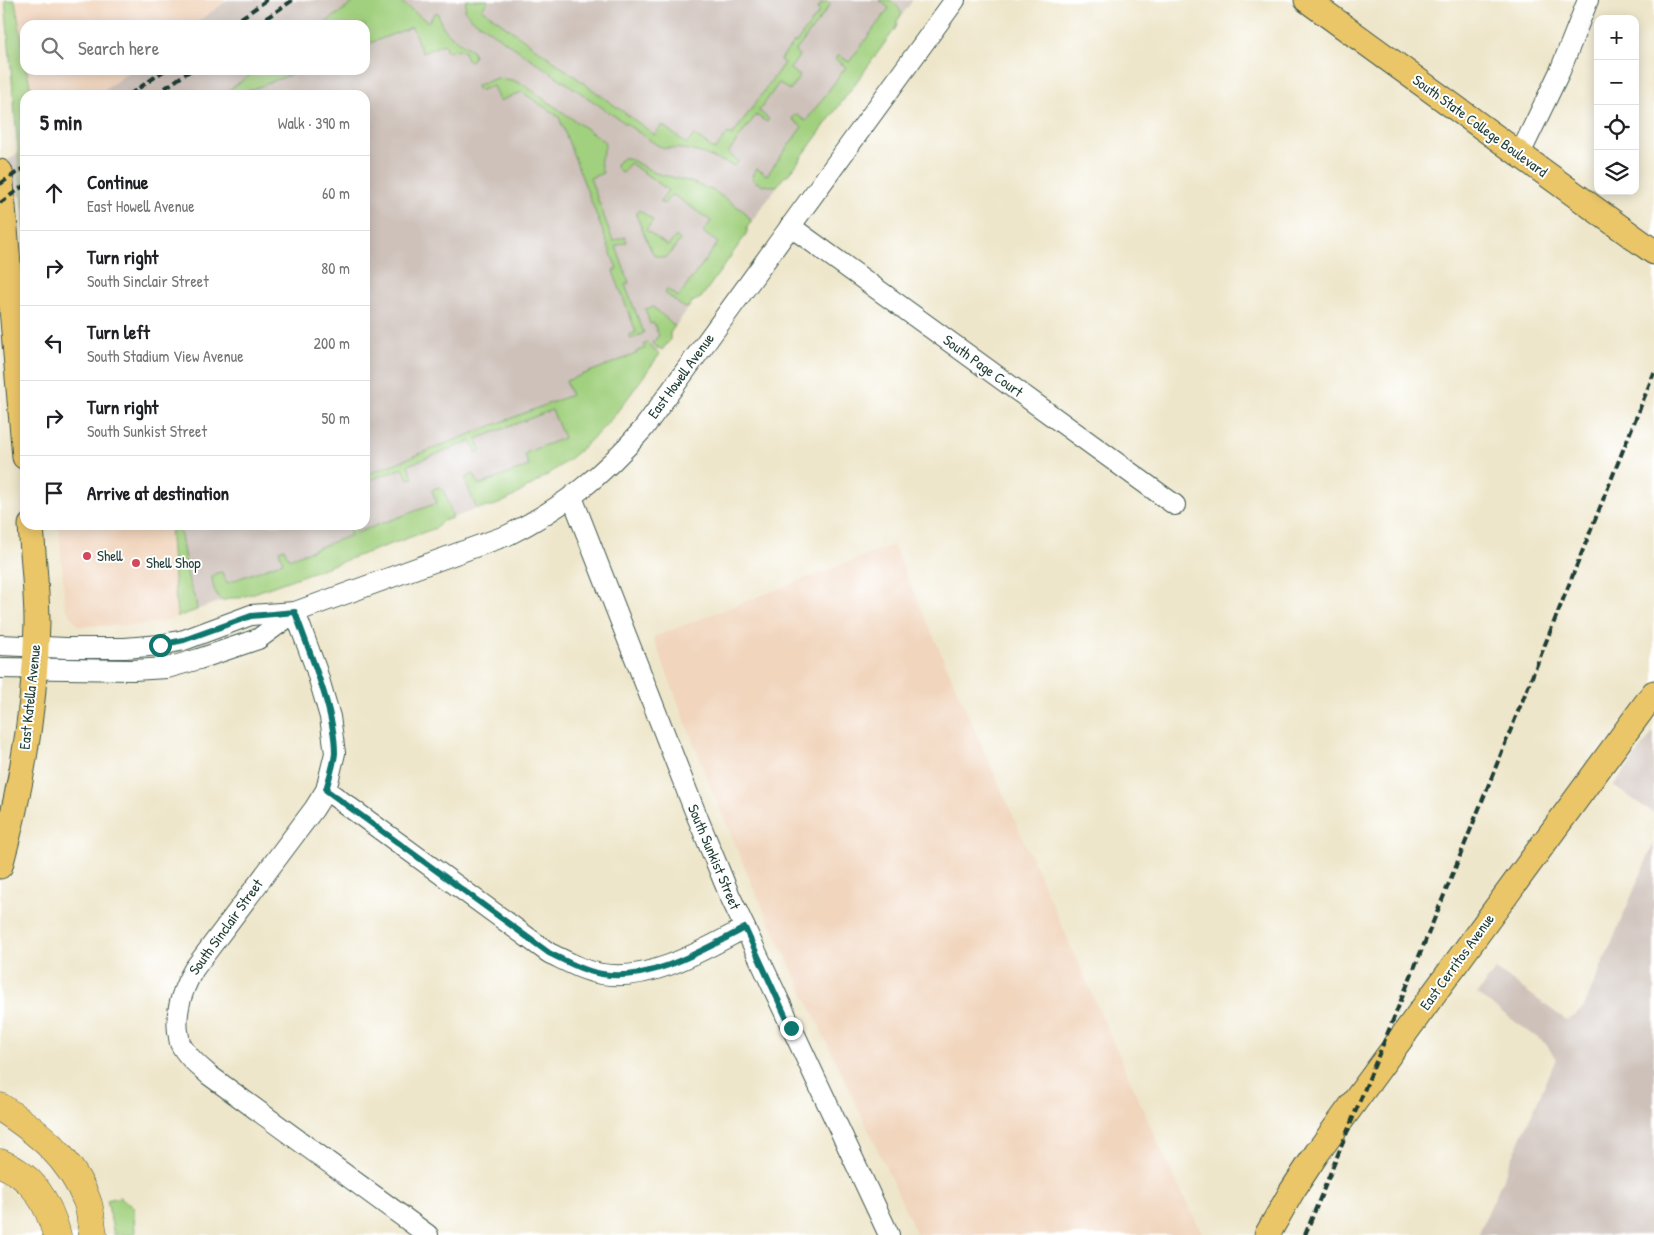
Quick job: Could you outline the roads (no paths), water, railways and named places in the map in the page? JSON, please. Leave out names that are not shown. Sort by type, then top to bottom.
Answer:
[{"type":"highway","points":[[0,1107],[41,1135],[77,1179],[88,1203],[93,1235]]},
{"type":"highway","points":[[0,1162],[26,1179],[41,1194],[52,1218],[57,1235]]},
{"type":"main road","name":"South State College Boulevard","points":[[1307,0],[1654,252]]},
{"type":"main road","points":[[0,172],[20,400]]},
{"type":"main road","name":"East Katella Avenue","points":[[0,866],[17,798],[28,737],[35,658],[36,600],[31,530]]},
{"type":"main road","name":"East Cerritos Avenue","points":[[1267,1235],[1292,1190],[1317,1153],[1654,693]]},
{"type":"street","name":"East Howell Avenue","points":[[0,644],[35,658],[133,670],[167,668],[183,664],[258,639],[295,612],[508,534],[532,523],[572,497],[608,467],[643,428],[955,0]]},
{"type":"street","points":[[1520,154],[1560,70],[1588,0]]},
{"type":"street","name":"South Page Court","points":[[790,226],[1175,506]]},
{"type":"street","name":"South Sunkist Street","points":[[572,497],[708,845],[889,1235]]},
{"type":"street","name":"South Sinclair Street","points":[[295,612],[316,669],[330,717],[335,753],[326,790],[309,816],[187,980],[179,1002],[177,1024],[180,1043],[194,1061],[209,1075],[428,1235]]},
{"type":"street","name":"East Howell Avenue","points":[[0,668],[35,658]]},
{"type":"street","points":[[326,790],[549,953],[581,969],[623,976],[643,973],[686,957],[745,928]]},
{"type":"railway","points":[[238,20],[267,0]]},
{"type":"railway","points":[[263,20],[293,0]]},
{"type":"railway","points":[[136,90],[158,75]]},
{"type":"railway","points":[[162,90],[184,75]]},
{"type":"railway","points":[[0,184],[20,170]]},
{"type":"railway","points":[[0,203],[20,189]]},
{"type":"railway","points":[[1305,1235],[1654,373]]},
{"type":"place","name":"Shell","points":[[87,556]]},
{"type":"place","name":"Shell Shop","points":[[136,563]]}]
